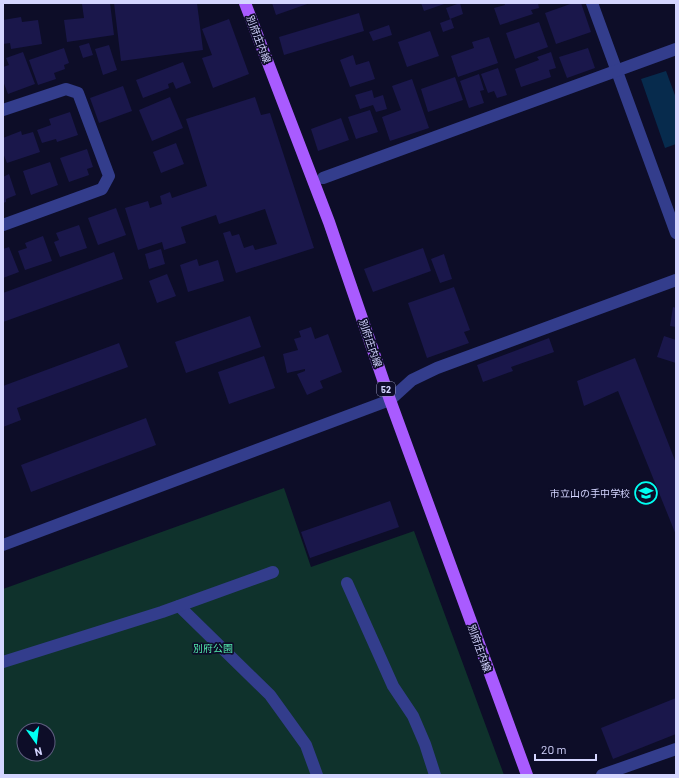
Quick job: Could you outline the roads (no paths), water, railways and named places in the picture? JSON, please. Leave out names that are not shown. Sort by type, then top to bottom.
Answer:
[{"type":"main road","name":"別府庄内線","points":[[245,3],[329,222],[390,400],[527,775]]},
{"type":"street","points":[[592,3],[676,232]]},
{"type":"street","points":[[323,178],[676,49]]},
{"type":"street","points":[[3,110],[66,89],[78,93],[109,176],[102,190],[3,225]]},
{"type":"street","points":[[3,545],[390,400],[412,380],[437,368],[676,280]]},
{"type":"street","points":[[3,662],[179,606],[273,572]]},
{"type":"street","points":[[347,583],[393,686],[412,716],[425,744],[436,775]]},
{"type":"street","points":[[179,606],[270,695],[306,745],[317,775]]},
{"type":"street","points":[[602,775],[676,749]]},
{"type":"water","points":[[666,71],[676,98],[676,144],[665,148],[641,79]]},
{"type":"place","name":"市立山の手中学校","points":[[646,493]]},
{"type":"park label","name":"別府公園","points":[[213,648]]}]
